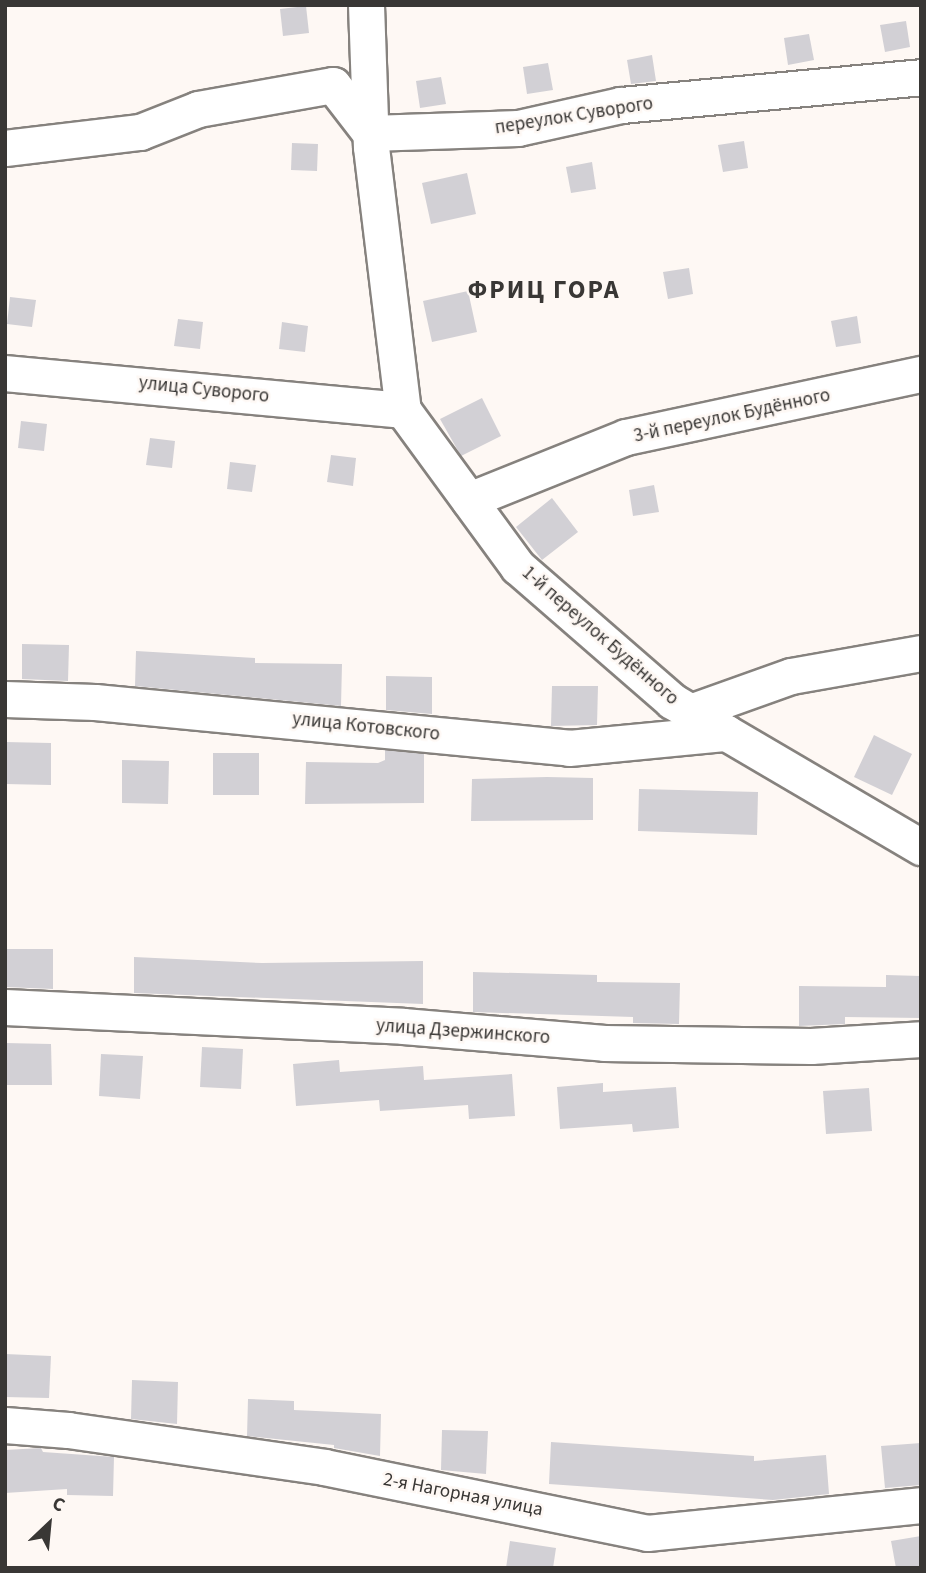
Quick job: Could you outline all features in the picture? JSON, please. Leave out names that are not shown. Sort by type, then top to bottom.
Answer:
[{"type":"street","points":[[366,5],[370,133],[403,410]]},
{"type":"street","name":"переулок Суворого","points":[[370,133],[518,128],[621,106],[921,77]]},
{"type":"street","points":[[5,148],[140,132],[198,109],[333,85],[370,133]]},
{"type":"street","name":"улица Суворого","points":[[5,373],[403,410]]},
{"type":"street","name":"3-й переулок Будённого","points":[[469,500],[626,437],[921,374]]},
{"type":"street","name":"1-й переулок Будённого","points":[[403,410],[518,566],[690,712],[921,847]]},
{"type":"street","points":[[690,712],[790,676],[921,653]]},
{"type":"street","name":"улица Котовского","points":[[5,699],[95,702],[569,748],[726,733]]},
{"type":"street","name":"улица Дзержинского","points":[[5,1007],[403,1026],[604,1043],[811,1046],[921,1039]]},
{"type":"street","name":"2-я Нагорная улица","points":[[5,1425],[324,1467],[648,1533],[921,1505]]},
{"type":"building","points":[[306,6],[309,33],[283,36],[280,9]]},
{"type":"building","points":[[906,21],[910,47],[885,52],[880,25]]},
{"type":"building","points":[[809,34],[814,60],[788,65],[784,38]]},
{"type":"building","points":[[652,55],[656,81],[631,84],[627,60]]},
{"type":"building","points":[[548,63],[553,90],[527,94],[523,67]]},
{"type":"building","points":[[441,77],[446,104],[420,108],[416,81]]},
{"type":"building","points":[[744,141],[748,168],[723,172],[718,145]]},
{"type":"building","points":[[292,143],[318,144],[317,171],[291,170]]},
{"type":"building","points":[[592,162],[596,189],[571,193],[566,167]]},
{"type":"building","points":[[467,173],[476,214],[431,224],[422,183]]},
{"type":"building","points":[[689,268],[693,294],[668,299],[663,272]]},
{"type":"building","points":[[468,291],[477,332],[432,342],[423,301]]},
{"type":"building","points":[[10,297],[36,300],[32,327],[7,324]]},
{"type":"building","points":[[857,316],[861,343],[836,347],[831,321]]},
{"type":"building","points":[[178,319],[203,322],[200,349],[174,346]]},
{"type":"building","points":[[282,322],[308,326],[305,352],[279,349]]},
{"type":"building","points":[[482,398],[501,436],[461,456],[440,419]]},
{"type":"building","points":[[21,421],[47,424],[44,451],[18,448]]},
{"type":"building","points":[[150,438],[175,441],[172,468],[146,465]]},
{"type":"building","points":[[331,455],[356,458],[353,486],[327,482]]},
{"type":"building","points":[[230,462],[256,465],[252,492],[227,489]]},
{"type":"building","points":[[654,485],[659,512],[633,516],[629,490]]},
{"type":"building","points":[[552,498],[578,532],[542,560],[516,527]]},
{"type":"building","points":[[22,644],[69,645],[68,681],[22,679]]},
{"type":"building","points":[[136,651],[255,658],[255,663],[342,664],[341,706],[135,686]]},
{"type":"building","points":[[386,676],[432,677],[432,714],[386,710]]},
{"type":"building","points":[[552,686],[598,686],[597,725],[551,726]]},
{"type":"building","points":[[874,735],[912,754],[892,795],[854,777]]},
{"type":"building","points":[[5,742],[51,743],[51,785],[5,784]]},
{"type":"building","points":[[385,750],[424,754],[424,803],[305,804],[306,762],[378,763],[385,760]]},
{"type":"building","points":[[213,753],[259,753],[259,795],[213,795]]},
{"type":"building","points":[[122,760],[169,761],[168,804],[122,803]]},
{"type":"building","points":[[593,778],[593,820],[471,821],[472,779]]},
{"type":"building","points":[[639,789],[758,792],[757,835],[638,831]]},
{"type":"building","points":[[7,949],[53,949],[53,989],[6,987]]},
{"type":"building","points":[[134,957],[262,963],[423,961],[423,1004],[134,993]]},
{"type":"building","points":[[473,972],[597,975],[597,982],[680,983],[679,1024],[633,1023],[633,1017],[473,1012]]},
{"type":"building","points":[[886,975],[921,976],[921,1018],[845,1017],[845,1024],[799,1026],[799,986],[886,987]]},
{"type":"building","points":[[5,1043],[51,1044],[52,1085],[6,1085]]},
{"type":"building","points":[[202,1047],[243,1049],[241,1089],[200,1087]]},
{"type":"building","points":[[101,1054],[143,1056],[140,1099],[99,1096]]},
{"type":"building","points":[[339,1060],[340,1072],[423,1066],[424,1080],[512,1074],[515,1116],[469,1119],[468,1105],[380,1111],[379,1100],[296,1106],[293,1064]]},
{"type":"building","points":[[603,1083],[603,1092],[676,1087],[679,1128],[633,1132],[632,1124],[560,1129],[557,1087]]},
{"type":"building","points":[[869,1088],[872,1131],[826,1134],[823,1091]]},
{"type":"building","points":[[5,1354],[51,1356],[49,1398],[5,1397]]},
{"type":"building","points":[[132,1380],[178,1382],[177,1424],[131,1419]]},
{"type":"building","points":[[248,1399],[294,1401],[294,1410],[381,1414],[380,1456],[334,1448],[334,1445],[247,1436]]},
{"type":"building","points":[[442,1430],[488,1431],[486,1474],[441,1470]]},
{"type":"building","points":[[551,1442],[754,1456],[754,1461],[826,1455],[829,1494],[773,1500],[549,1484]]},
{"type":"building","points":[[921,1443],[921,1485],[885,1488],[881,1446]]},
{"type":"building","points":[[41,1448],[43,1452],[114,1457],[113,1496],[67,1495],[67,1489],[5,1493],[5,1450]]},
{"type":"building","points":[[921,1536],[921,1568],[896,1568],[891,1541]]},
{"type":"building","points":[[510,1541],[556,1548],[553,1568],[506,1568]]},
{"type":"district","name":"ФРИЦ ГОРА","points":[[544,290]]}]
